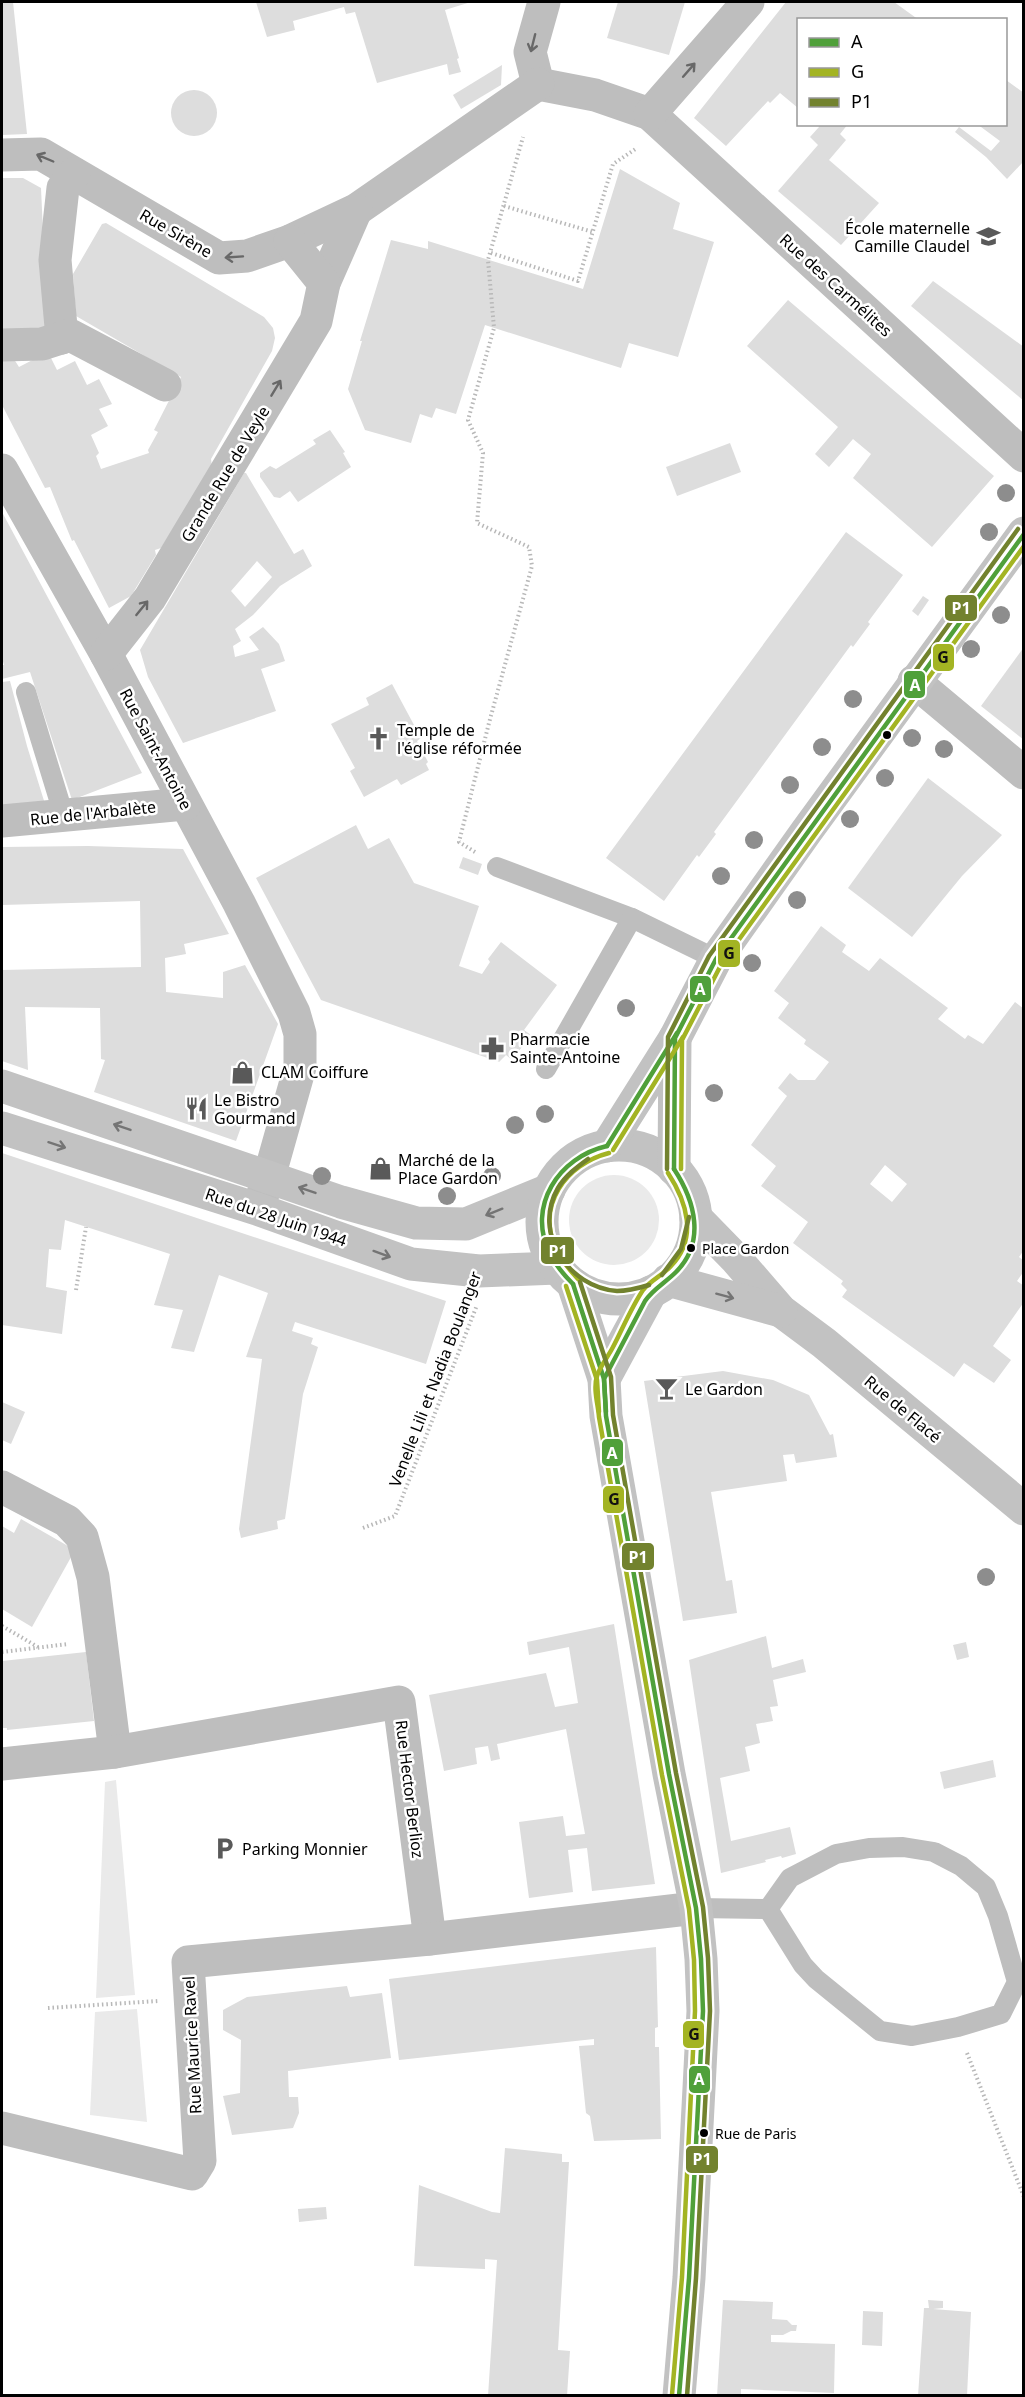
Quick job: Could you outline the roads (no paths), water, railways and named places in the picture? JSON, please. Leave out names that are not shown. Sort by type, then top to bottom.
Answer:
[{"type":"main road","points":[[607,1146],[675,1038],[716,959],[914,681],[1023,533]]},
{"type":"main road","points":[[674,1169],[675,1038]]},
{"type":"main road","points":[[2,1086],[341,1202],[416,1223],[466,1224],[549,1190]]},
{"type":"main road","name":"Rue du 28 Juin 1944","points":[[2,1128],[257,1209],[411,1264],[565,1276]]},
{"type":"main road","points":[[604,1379],[660,1286],[680,1268],[689,1252],[696,1218],[693,1200],[686,1184],[674,1169],[660,1157],[644,1149],[625,1145],[607,1146],[583,1154],[563,1169],[549,1190],[543,1209],[542,1230],[547,1250],[565,1276],[604,1379],[606,1416],[669,1774],[696,1908],[703,2011],[689,2278],[679,2396]]},
{"type":"main road","name":"Rue de Flacé","points":[[696,1218],[736,1259],[781,1311],[824,1343],[1023,1509]]},
{"type":"main road","points":[[565,1276],[594,1294],[616,1299],[660,1286]]},
{"type":"main road","name":"Rue de Flacé","points":[[660,1286],[781,1311]]},
{"type":"street","points":[[538,84],[530,52],[544,2]]},
{"type":"street","points":[[356,210],[538,84],[595,95],[658,121],[748,2]]},
{"type":"street","name":"Rue des Carmélites","points":[[658,121],[1023,456]]},
{"type":"street","name":"Rue Sirène","points":[[2,155],[41,154],[219,258],[247,256],[290,241],[356,210]]},
{"type":"street","points":[[62,338],[55,260],[63,188],[74,174]]},
{"type":"street","name":"Grande Rue de Veyle","points":[[106,654],[150,598],[316,321],[324,283],[356,210]]},
{"type":"street","points":[[290,241],[324,283]]},
{"type":"street","points":[[2,345],[42,344],[70,336],[165,385]]},
{"type":"street","name":"Rue Saint-Antoine","points":[[2,470],[106,654],[249,923],[294,1013],[300,1034],[300,1067],[269,1177]]},
{"type":"street","points":[[914,681],[1023,773]]},
{"type":"street","name":"Rue de l'Arbalète","points":[[2,821],[185,804]]},
{"type":"street","points":[[257,1209],[269,1177]]},
{"type":"street","points":[[2,1487],[67,1521],[82,1537],[93,1577],[115,1752]]},
{"type":"street","name":"Rue Hector Berlioz","points":[[2,1764],[115,1752],[399,1702],[430,1939]]},
{"type":"street","points":[[430,1939],[696,1908]]},
{"type":"street","name":"Rue Maurice Ravel","points":[[2,2128],[192,2174],[200,2161],[188,1998],[188,1962],[430,1939]]},
{"type":"lane","points":[[26,692],[64,816]]},
{"type":"lane","points":[[497,867],[632,918],[716,959]]},
{"type":"lane","points":[[546,1069],[632,918]]},
{"type":"lane","points":[[903,1847],[934,1852],[961,1866],[986,1887],[998,1916],[1017,1982],[1001,2014],[958,2027],[912,2036],[880,2031],[816,1979],[803,1965],[768,1909],[790,1878],[836,1854],[868,1848],[903,1847]]},
{"type":"lane","points":[[696,1908],[768,1909]]},
{"type":"place","name":"École maternelle Camille Claudel","points":[[988,237]]},
{"type":"place","name":"Temple de l'église réformée","points":[[379,739]]},
{"type":"place","name":"Pharmacie Sainte-Antoine","points":[[492,1048]]},
{"type":"place","name":"CLAM Coiffure","points":[[243,1072]]},
{"type":"place","name":"Le Bistro Gourmand","points":[[196,1109]]},
{"type":"place","name":"Marché de la Place Gardon","points":[[380,1169]]},
{"type":"place","name":"Place Gardon","points":[[691,1248]]},
{"type":"place","name":"Le Gardon","points":[[667,1389]]},
{"type":"place","name":"Parking Monnier","points":[[224,1849]]},
{"type":"place","name":"Rue de Paris","points":[[704,2133]]}]
